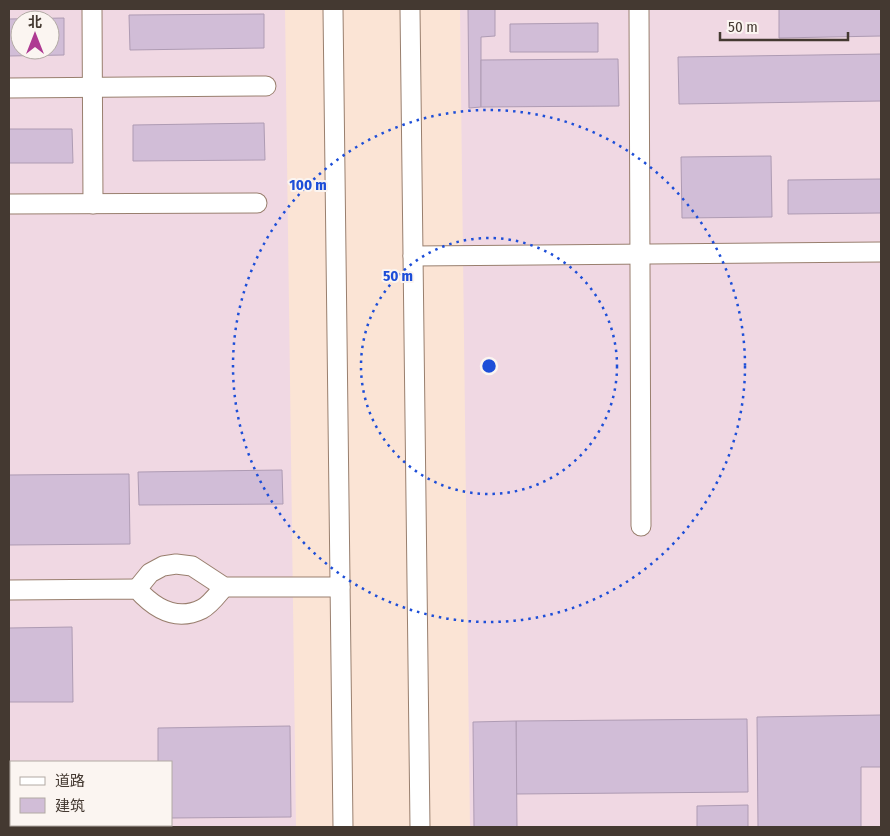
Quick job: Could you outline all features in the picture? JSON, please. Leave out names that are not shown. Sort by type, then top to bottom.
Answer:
[{"type":"street","points":[[92,9],[93,204]]},
{"type":"street","points":[[333,9],[343,827]]},
{"type":"street","points":[[410,9],[420,827]]},
{"type":"street","points":[[639,9],[641,526]]},
{"type":"street","points":[[9,88],[266,86]]},
{"type":"street","points":[[9,204],[257,203]]},
{"type":"street","points":[[413,256],[881,252]]},
{"type":"street","points":[[138,589],[150,573],[163,566],[176,564],[192,566],[224,587],[340,587]]},
{"type":"street","points":[[9,590],[138,589],[151,604],[163,611],[189,613],[204,609],[224,587]]},
{"type":"shaded area","points":[[9,9],[285,9],[296,827],[9,827]]},
{"type":"shaded area","points":[[460,9],[881,9],[881,827],[470,827]]},
{"type":"building","points":[[468,9],[495,9],[495,36],[481,37],[481,107],[469,108]]},
{"type":"building","points":[[779,9],[881,9],[881,36],[779,38]]},
{"type":"building","points":[[264,14],[264,48],[130,50],[129,15]]},
{"type":"building","points":[[60,18],[64,18],[64,55],[60,55]]},
{"type":"building","points":[[9,19],[10,19],[10,56]]},
{"type":"building","points":[[598,23],[598,52],[510,52],[510,24]]},
{"type":"building","points":[[881,54],[881,101],[679,104],[678,57]]},
{"type":"building","points":[[618,59],[619,106],[481,107],[481,60]]},
{"type":"building","points":[[264,123],[265,160],[133,161],[133,125]]},
{"type":"building","points":[[9,129],[72,129],[73,163],[9,163]]},
{"type":"building","points":[[771,156],[772,217],[682,218],[681,157]]},
{"type":"building","points":[[881,179],[881,213],[788,214],[788,180]]},
{"type":"building","points":[[282,470],[283,504],[139,505],[138,472]]},
{"type":"building","points":[[129,474],[130,544],[9,545],[9,475]]},
{"type":"building","points":[[72,627],[73,702],[9,702],[9,628]]},
{"type":"building","points":[[881,715],[881,767],[861,767],[861,827],[758,827],[757,717]]},
{"type":"building","points":[[747,719],[748,792],[516,794],[516,721]]},
{"type":"building","points":[[516,721],[517,827],[474,827],[473,722]]},
{"type":"building","points":[[290,726],[291,817],[172,818],[172,761],[158,761],[158,728]]},
{"type":"building","points":[[10,773],[10,826],[41,827],[9,827]]},
{"type":"building","points":[[748,805],[748,827],[697,827],[697,806]]}]
